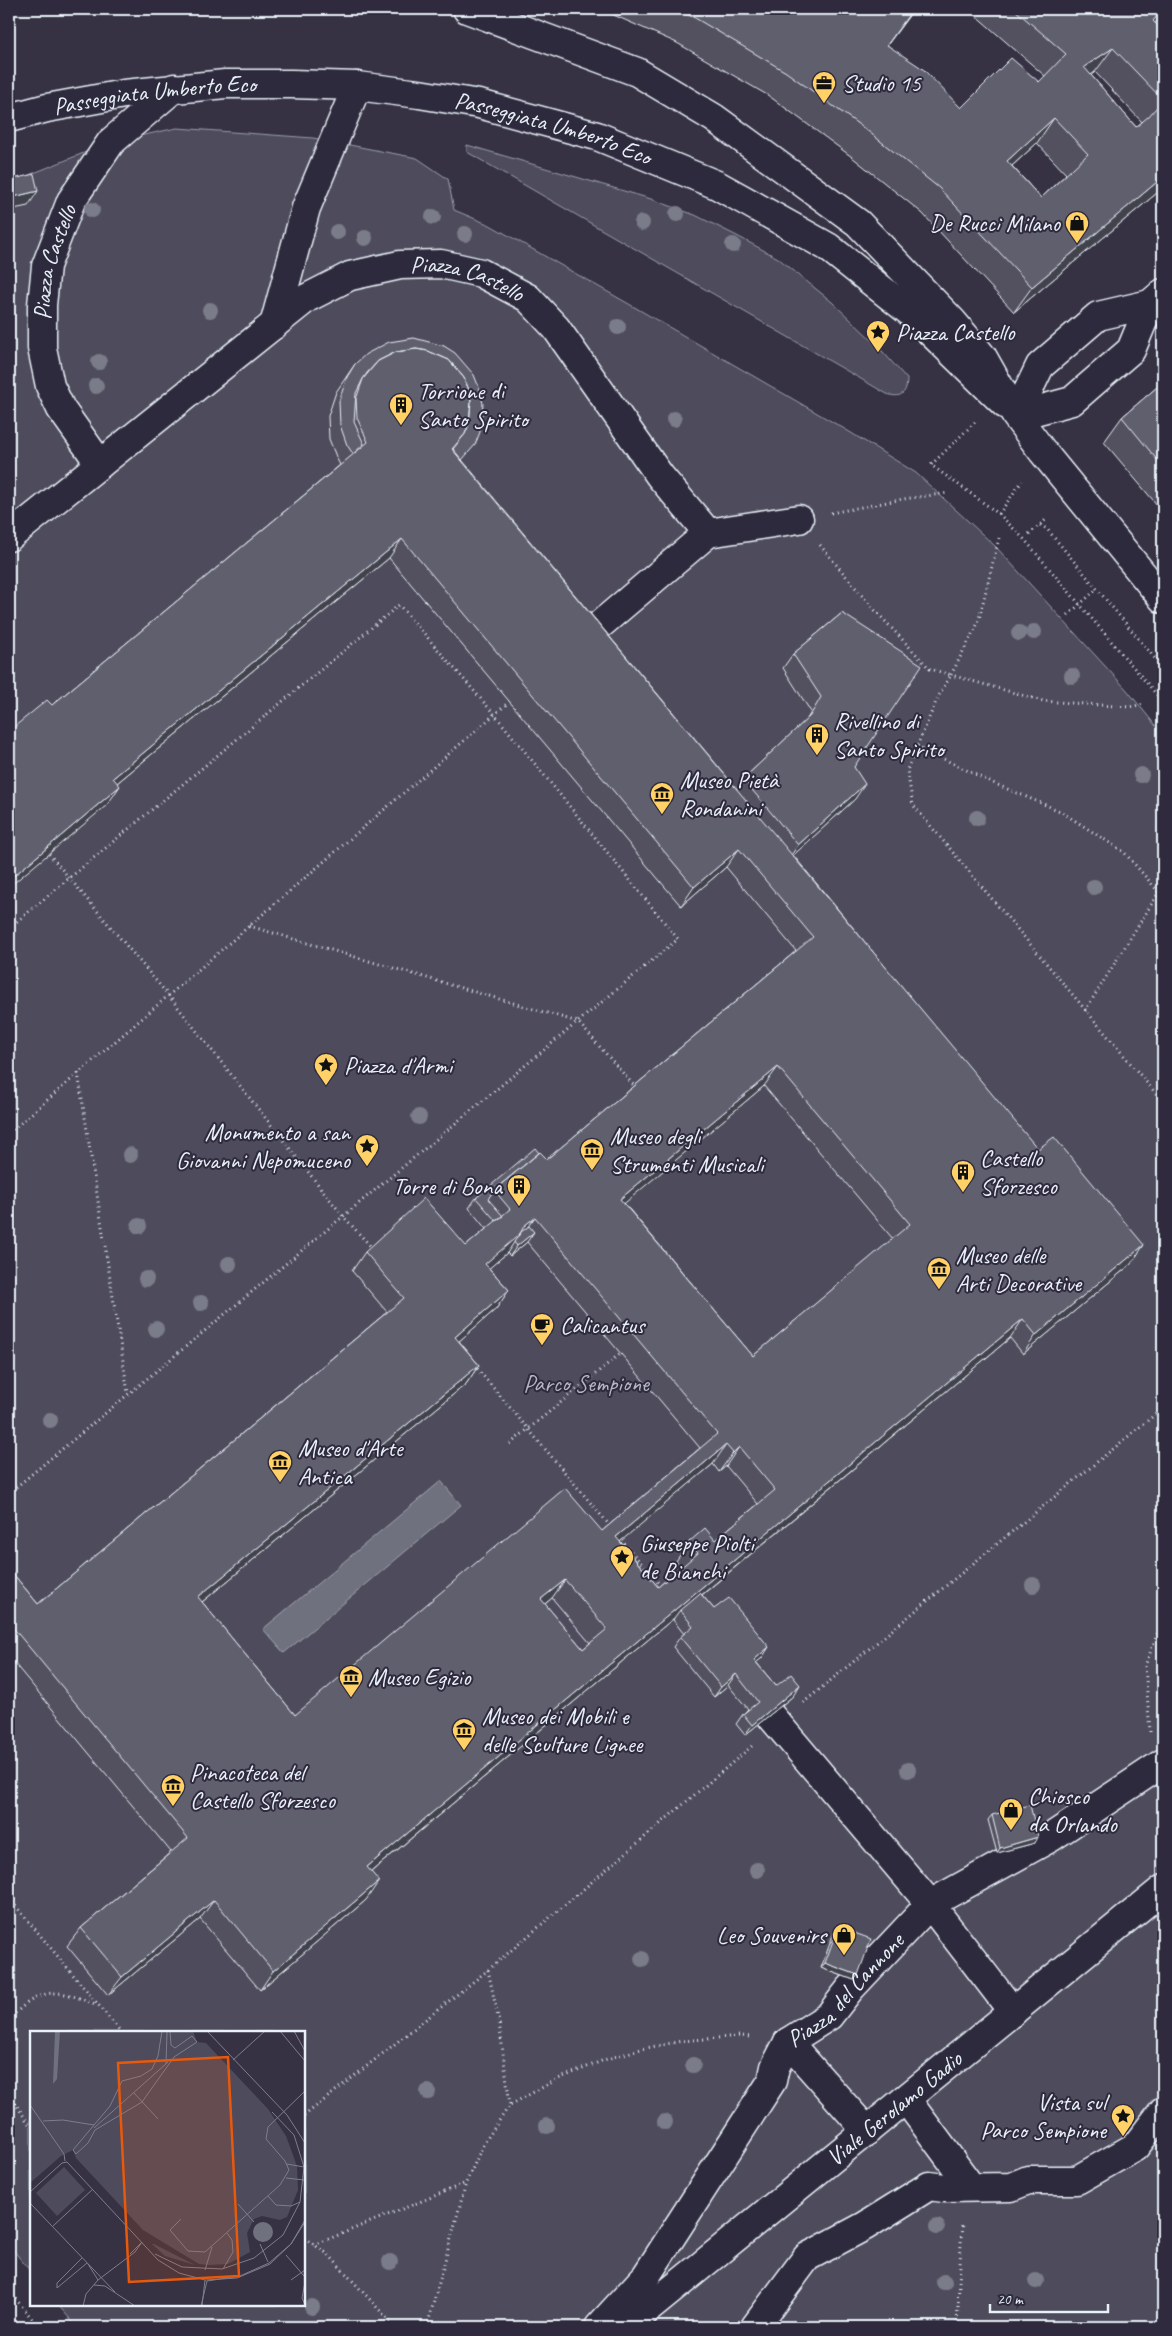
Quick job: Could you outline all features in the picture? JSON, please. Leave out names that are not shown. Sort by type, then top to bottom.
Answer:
[{"type":"street","points":[[466,9],[637,72],[714,118],[858,223],[947,316],[982,356],[1007,407],[1163,599]]},
{"type":"street","name":"Passeggiata Umberto Eco","points":[[9,118],[47,108],[95,99],[174,88],[225,84],[357,86],[479,104],[597,136],[717,185],[828,247],[910,312],[1007,407]]},
{"type":"street","points":[[274,324],[306,208],[357,86]]},
{"type":"street","name":"Piazza Castello","points":[[100,464],[61,409],[50,386],[42,348],[42,304],[46,266],[71,201],[111,142],[174,88]]},
{"type":"street","name":"Piazza Castello","points":[[9,537],[308,298],[350,276],[400,265],[441,264],[481,274],[528,298],[556,328],[660,476],[708,533]]},
{"type":"street","points":[[1007,407],[1072,401],[1131,350],[1156,298]]},
{"type":"street","points":[[1007,407],[1040,366],[1098,316],[1156,298]]},
{"type":"street","points":[[582,640],[708,533],[799,520]]},
{"type":"street","points":[[774,1720],[930,1904],[1013,2012]]},
{"type":"street","name":"Piazza del Cannone","points":[[599,2327],[646,2276],[772,2081],[775,2067],[788,2042],[829,2016],[856,1983],[930,1904],[1050,1838],[1163,1764]]},
{"type":"street","name":"Viale Gerolamo Gadio","points":[[626,2327],[1163,1889]]},
{"type":"street","points":[[788,2042],[867,2131]]},
{"type":"street","points":[[906,2099],[971,2186]]},
{"type":"street","points":[[756,2327],[807,2257],[865,2226],[929,2186],[944,2188],[971,2186],[1011,2187],[1028,2180],[1077,2180],[1135,2147],[1163,2111]]},
{"type":"street","points":[[660,2327],[663,2297]]},
{"type":"path","points":[[1007,407],[931,464],[999,514],[1024,539],[1163,702]]},
{"type":"path","points":[[949,494],[903,499],[799,520],[870,605],[930,669],[1043,701],[1129,708],[1144,704]]},
{"type":"path","points":[[1029,534],[1048,518]]},
{"type":"path","points":[[1040,525],[1047,529],[1163,668]]},
{"type":"path","points":[[998,538],[978,623],[938,698],[916,746],[908,770],[914,805],[1163,1102]]},
{"type":"path","points":[[1068,615],[1097,589]]},
{"type":"path","points":[[9,928],[399,605],[495,715],[678,939],[9,1493]]},
{"type":"path","points":[[9,1133],[510,702]]},
{"type":"path","points":[[916,746],[993,783],[1060,811],[1124,852],[1163,897]]},
{"type":"path","points":[[49,854],[169,996],[343,1216],[374,1250]]},
{"type":"path","points":[[1085,1011],[1159,892]]},
{"type":"path","points":[[249,926],[578,1022],[638,1091]]},
{"type":"path","points":[[78,1073],[128,1394]]},
{"type":"path","points":[[510,1444],[621,1352]]},
{"type":"path","points":[[468,1358],[613,1529]]},
{"type":"path","points":[[305,2115],[488,1970],[774,1720],[1163,1408]]},
{"type":"path","points":[[622,1540],[664,1589]]},
{"type":"path","points":[[1163,1619],[1145,1666],[1150,1734],[1163,1764]]},
{"type":"path","points":[[9,1898],[95,2004],[120,2031]]},
{"type":"path","points":[[488,1970],[499,2022],[510,2105]]},
{"type":"path","points":[[9,2021],[15,2013],[38,1996],[57,1993],[95,2004]]},
{"type":"path","points":[[426,2327],[466,2183],[484,2143],[510,2105],[556,2080],[604,2060],[641,2049],[682,2041],[740,2036],[788,2042]]},
{"type":"path","points":[[9,2094],[30,2126]]},
{"type":"path","points":[[314,2245],[466,2183]]},
{"type":"path","points":[[957,2327],[961,2225],[971,2186]]},
{"type":"path","points":[[305,2239],[328,2254],[395,2327]]},
{"type":"path","points":[[9,2291],[39,2327]]},
{"type":"path","points":[[9,2316],[18,2327]]},
{"type":"green space","name":"Parco Sempione","points":[[177,128],[313,138],[417,158],[448,179],[454,210],[490,225],[636,308],[848,431],[916,473],[996,547],[1127,690],[1163,735],[1163,2327],[77,2327],[59,2306],[305,2306],[305,2031],[30,2031],[30,2271],[9,2245],[9,183],[111,142]]},
{"type":"green space","points":[[467,145],[651,199],[695,215],[778,258],[832,302],[875,343],[907,379],[906,388],[902,394],[896,396],[887,394],[467,152]]},
{"type":"water","points":[[441,1481],[461,1505],[284,1653],[263,1629]]},
{"type":"building","points":[[674,9],[913,9],[887,45],[923,69],[961,108],[1011,58],[1039,82],[1066,54],[1014,9],[1163,9],[1153,21],[1163,31],[1163,100],[1163,177],[1032,287],[939,188],[869,132],[786,72],[695,18]],"holes":[[[1113,48],[1163,100],[1136,127],[1084,67]],[[1054,118],[1088,154],[1041,198],[1007,161]]]},
{"type":"building","points":[[34,174],[38,191],[9,198],[9,180]]},
{"type":"building","points":[[414,338],[444,346],[455,353],[474,375],[480,390],[483,404],[480,432],[475,445],[462,460],[453,449],[465,434],[469,424],[471,401],[469,390],[464,378],[449,360],[428,351],[416,349],[396,352],[378,361],[367,373],[356,393],[354,422],[364,444],[353,454],[347,445],[340,425],[339,401],[347,377],[355,364],[366,354],[389,342]]},
{"type":"building","name":"Castello Sforzesco","points":[[416,349],[428,351],[449,360],[464,378],[471,401],[469,424],[465,434],[452,449],[1038,1149],[1054,1137],[1144,1245],[1036,1335],[1023,1319],[367,1867],[379,1881],[273,1971],[214,1900],[122,1977],[81,1928],[188,1838],[9,1623],[9,1569],[38,1604],[404,1298],[365,1252],[424,1198],[466,1246],[510,1209],[494,1190],[540,1152],[547,1159],[813,937],[739,849],[694,887],[402,539],[113,778],[120,786],[9,880],[9,731],[47,700],[52,705],[368,442],[357,418],[356,399],[363,379],[378,361],[396,352]],"holes":[[[778,1067],[910,1224],[753,1356],[620,1199]],[[535,1217],[717,1434],[602,1531],[565,1488],[295,1715],[198,1597],[479,1365],[455,1337],[509,1290],[485,1264],[520,1234],[524,1226]],[[726,1445],[733,1453],[739,1447],[775,1490],[715,1540],[705,1528],[689,1542],[698,1553],[658,1587],[616,1537]],[[565,1580],[607,1629],[583,1649],[541,1599]]]},
{"type":"building","points":[[1163,382],[1163,467],[1122,417]]},
{"type":"building","name":"Rivellino di Santo Spirito","points":[[842,613],[922,665],[854,767],[865,784],[798,845],[743,779],[810,716],[821,697],[793,654]]},
{"type":"building","points":[[535,1148],[539,1153],[494,1190],[488,1199],[503,1216],[496,1221],[476,1198]]},
{"type":"building","points":[[529,1226],[534,1232],[517,1246],[514,1242],[521,1232]]},
{"type":"building","points":[[700,1593],[714,1609],[729,1598],[769,1647],[754,1660],[776,1686],[791,1674],[800,1685],[752,1725],[743,1714],[758,1702],[736,1674],[721,1687],[680,1637],[693,1626],[680,1610]]},
{"type":"building","name":"Chiosco da Orlando","points":[[1030,1805],[1038,1837],[1000,1848],[992,1815]]},
{"type":"building","name":"Leo Souvenirs","points":[[838,1927],[871,1939],[858,1975],[825,1963]]},
{"type":"place","name":"Studio 15","points":[[824,104]]},
{"type":"place","name":"De Rucci Milano","points":[[1077,244]]},
{"type":"place","name":"Piazza Castello","points":[[878,353]]},
{"type":"place","name":"Torrione di Santo Spirito","points":[[401,426]]},
{"type":"place","name":"Rivellino di Santo Spirito","points":[[817,756]]},
{"type":"place","name":"Museo Pietà Rondanini","points":[[662,815]]},
{"type":"place","name":"Piazza d'Armi","points":[[326,1086]]},
{"type":"place","name":"Monumento a san Giovanni Nepomuceno","points":[[367,1167]]},
{"type":"place","name":"Museo degli Strumenti Musicali","points":[[592,1171]]},
{"type":"place","name":"Castello Sforzesco","points":[[963,1193]]},
{"type":"place","name":"Torre di Bona","points":[[519,1207]]},
{"type":"place","name":"Museo delle Arti Decorative","points":[[939,1290]]},
{"type":"place","name":"Calicantus","points":[[542,1346]]},
{"type":"place","name":"Museo d'Arte Antica","points":[[280,1483]]},
{"type":"place","name":"Giuseppe Piolti de Bianchi","points":[[622,1578]]},
{"type":"place","name":"Museo Egizio","points":[[351,1698]]},
{"type":"place","name":"Museo dei Mobili e delle Sculture Lignee","points":[[464,1751]]},
{"type":"place","name":"Pinacoteca del Castello Sforzesco","points":[[173,1807]]},
{"type":"place","name":"Chiosco da Orlando","points":[[1011,1831]]},
{"type":"place","name":"Leo Souvenirs","points":[[844,1956]]},
{"type":"place","name":"Vista sul Parco Sempione","points":[[1123,2137]]}]
